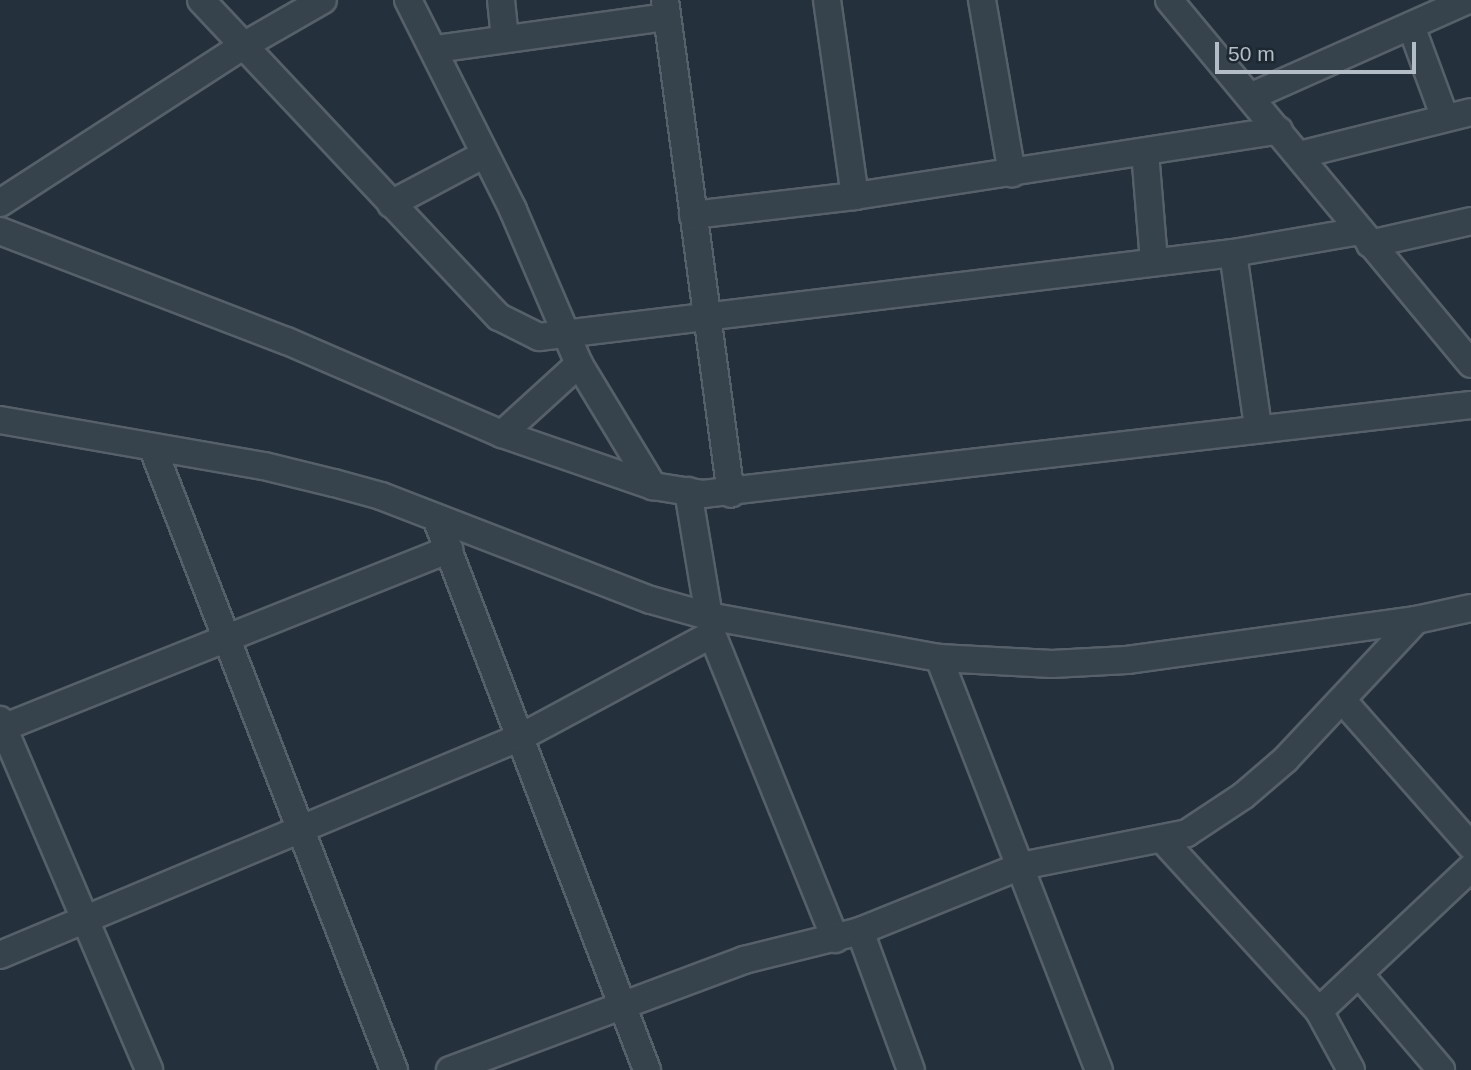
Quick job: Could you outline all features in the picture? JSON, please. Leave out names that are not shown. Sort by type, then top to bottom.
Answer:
[{"type":"street","points":[[201,0],[499,317],[539,337],[1365,237],[1471,221]]},
{"type":"street","points":[[0,203],[243,46],[323,0]]},
{"type":"street","points":[[408,0],[435,49],[485,154],[579,365],[653,486]]},
{"type":"street","points":[[501,0],[505,39]]},
{"type":"street","points":[[827,0],[855,196]]},
{"type":"street","points":[[982,0],[1012,173]]},
{"type":"street","points":[[1169,0],[1471,364]]},
{"type":"street","points":[[1250,97],[1468,0]]},
{"type":"street","points":[[435,49],[666,9],[731,494]]},
{"type":"street","points":[[1410,26],[1445,118]]},
{"type":"street","points":[[1299,155],[1471,112]]},
{"type":"street","points":[[693,215],[855,196],[1279,130]]},
{"type":"street","points":[[1145,152],[1154,262]]},
{"type":"street","points":[[391,204],[485,154]]},
{"type":"street","points":[[0,232],[287,341],[502,434],[653,486],[688,491],[731,494],[976,458],[1471,405]]},
{"type":"street","points":[[1233,253],[1258,427]]},
{"type":"street","points":[[502,434],[579,365]]},
{"type":"street","points":[[0,420],[276,469],[381,496],[710,625],[939,658],[1052,664],[1127,660],[1416,620],[1471,609]]},
{"type":"street","points":[[153,449],[394,1070]]},
{"type":"street","points":[[688,491],[710,625],[911,1070]]},
{"type":"street","points":[[436,517],[648,1070]]},
{"type":"street","points":[[149,1070],[1,726],[449,550]]},
{"type":"street","points":[[450,1070],[622,1002],[744,960],[848,935],[1021,866],[1163,840],[1206,823],[1243,796],[1344,702],[1416,620]]},
{"type":"street","points":[[0,955],[521,737],[710,625]]},
{"type":"street","points":[[939,658],[1099,1070]]},
{"type":"street","points":[[1344,702],[1471,846]]},
{"type":"street","points":[[1163,840],[1319,1011],[1351,1070]]},
{"type":"street","points":[[1319,1011],[1471,868]]},
{"type":"street","points":[[1360,975],[1441,1070]]}]
